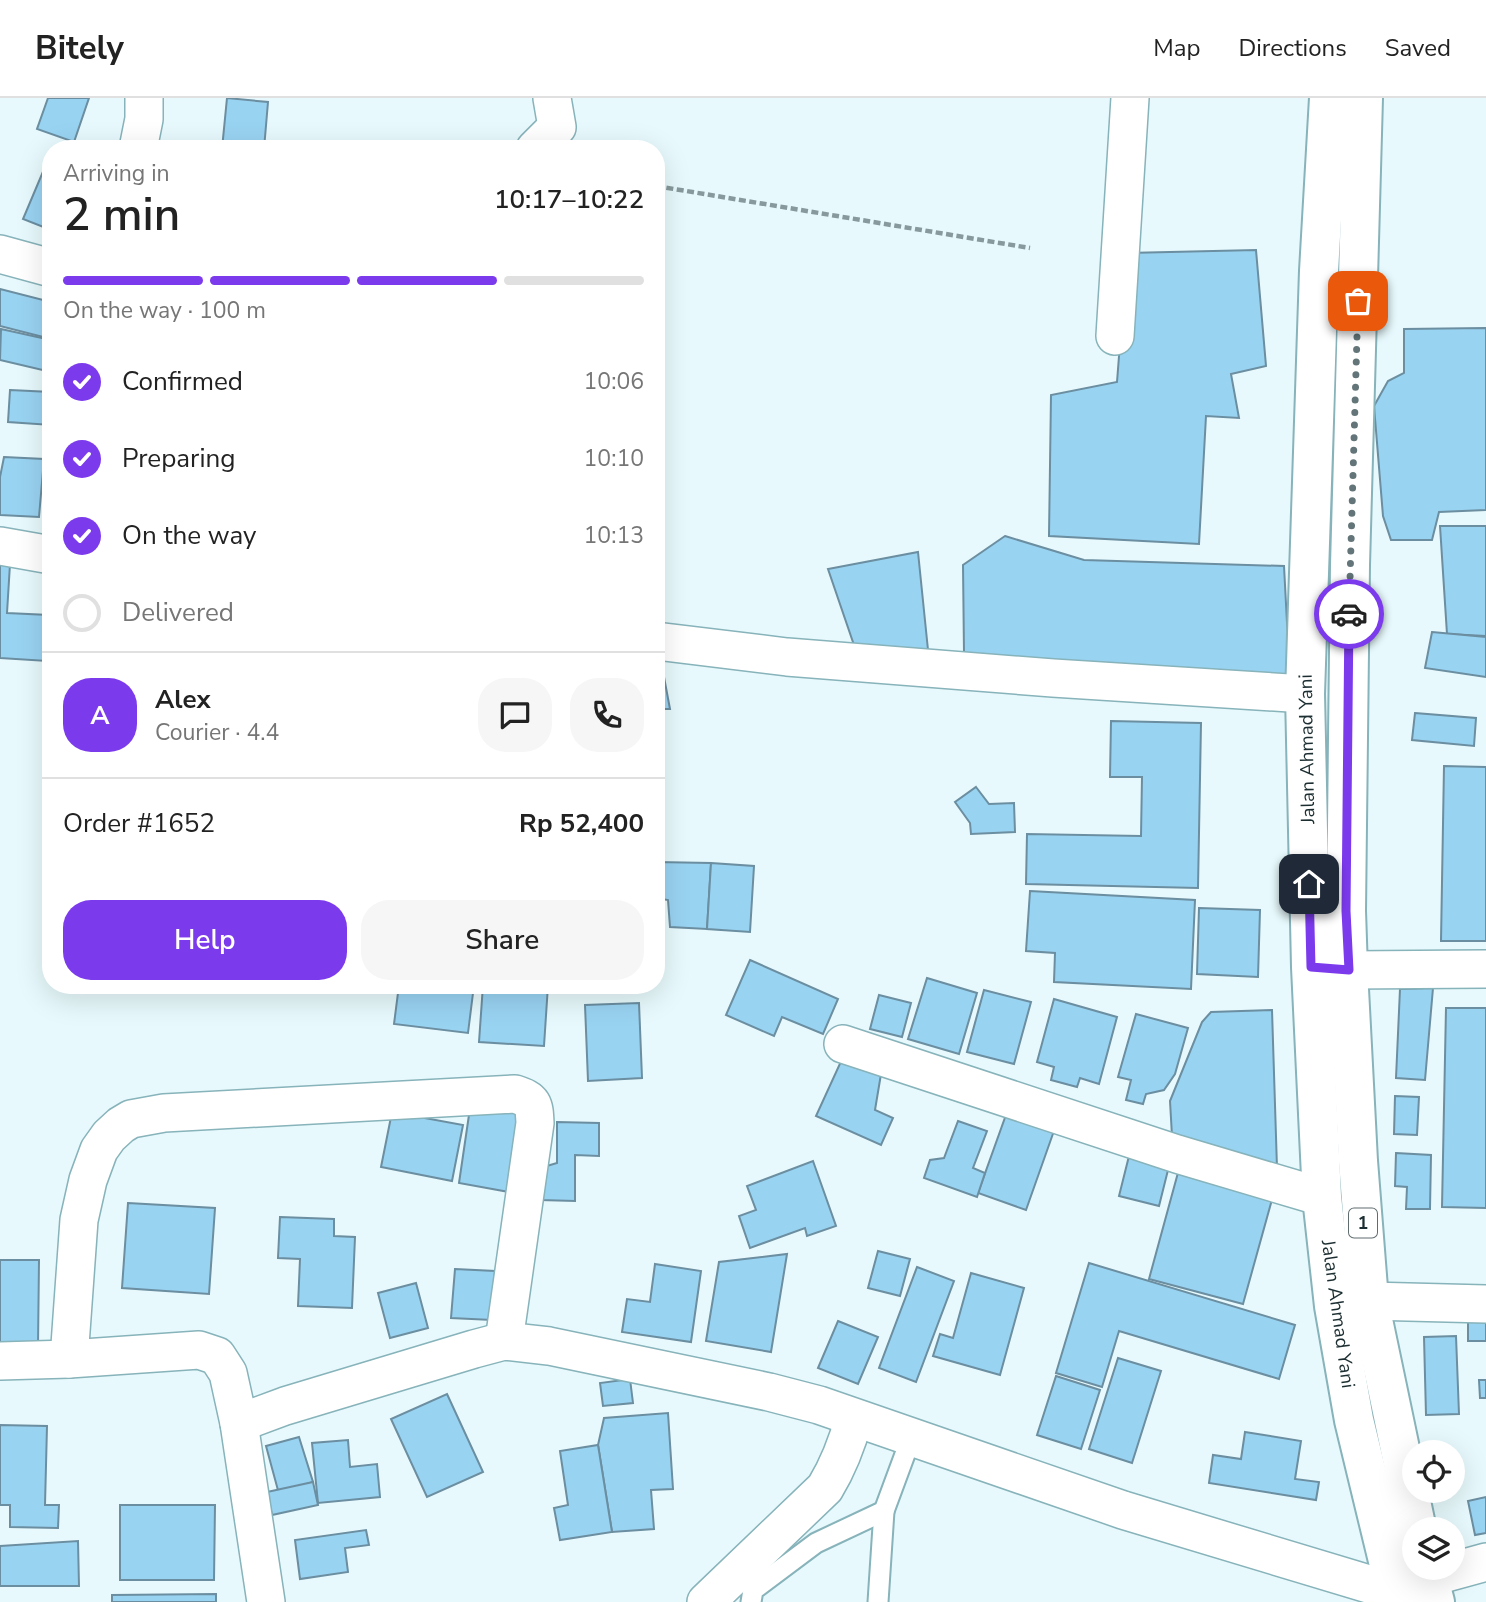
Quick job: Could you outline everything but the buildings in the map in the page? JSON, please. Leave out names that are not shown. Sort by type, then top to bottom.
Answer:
[{"type":"main road","name":"Jalan Ahmad Yani","points":[[1329,98],[1320,271],[1306,694],[1311,967],[1322,1197],[1334,1306],[1354,1420],[1416,1588]]},
{"type":"main road","name":"1","points":[[1363,98],[1350,565],[1346,911],[1358,1161],[1369,1301],[1414,1517]]},
{"type":"street","points":[[140,140],[144,98]]},
{"type":"street","points":[[544,140],[557,127],[552,98]]},
{"type":"street","points":[[1115,336],[1130,98]]},
{"type":"street","points":[[0,254],[42,266]]},
{"type":"street","points":[[0,546],[42,553]]},
{"type":"street","points":[[665,641],[787,657],[1306,694]]},
{"type":"street","points":[[1311,967],[1349,970],[1486,969]]},
{"type":"street","points":[[843,1044],[1177,1154],[1322,1197]]},
{"type":"street","points":[[69,1359],[79,1220],[88,1180],[99,1150],[109,1136],[131,1119],[164,1113],[515,1094],[528,1098],[534,1106],[535,1123],[504,1341]]},
{"type":"street","points":[[1369,1301],[1486,1304]]},
{"type":"street","points":[[239,1423],[285,1406],[504,1341],[549,1346],[819,1405],[1123,1510],[1416,1588],[1486,1562]]},
{"type":"street","points":[[0,1361],[199,1350],[218,1356],[228,1373],[239,1423],[266,1602]]},
{"type":"street","points":[[706,1602],[825,1488],[842,1455],[854,1418]]},
{"type":"lane","points":[[878,1602],[884,1511],[911,1438]]},
{"type":"lane","points":[[751,1602],[753,1590],[816,1544],[884,1511]]},
{"type":"path","points":[[665,187],[1030,248]]},
{"type":"way so far","points":[[1349,614],[1358,301]]},
{"type":"route","points":[[1309,884],[1311,967],[1349,970],[1346,911],[1349,614]]}]
